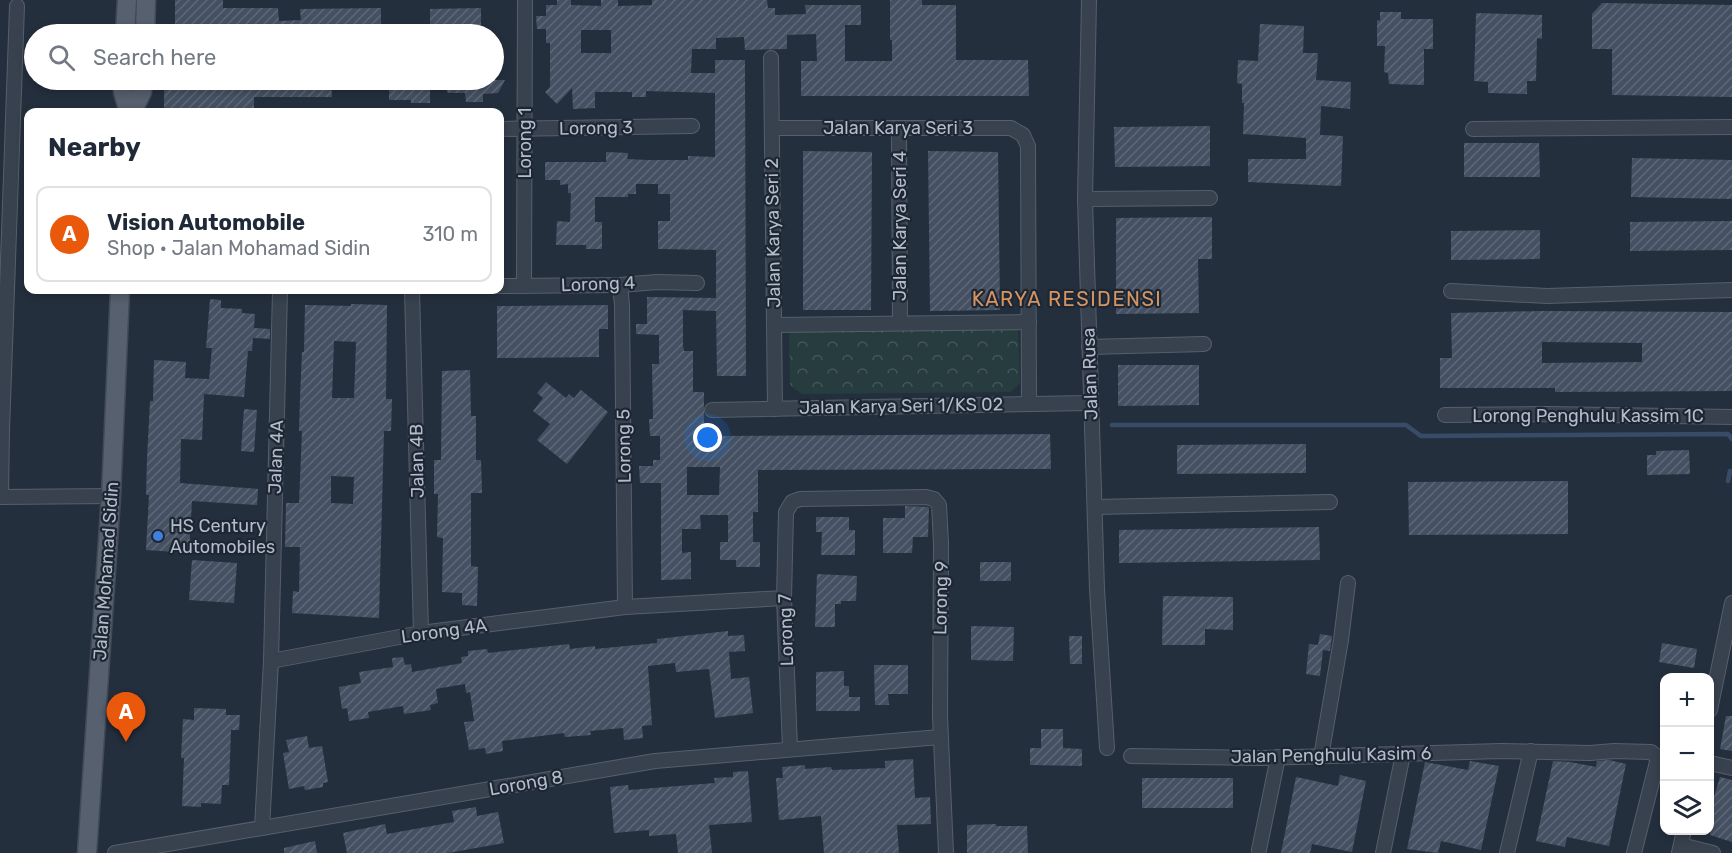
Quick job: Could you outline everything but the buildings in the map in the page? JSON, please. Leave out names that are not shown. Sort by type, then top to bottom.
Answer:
[{"type":"main road","points":[[115,0],[125,18],[125,24]]},
{"type":"main road","points":[[125,24],[127,0]]},
{"type":"main road","points":[[145,24],[146,0]]},
{"type":"main road","points":[[123,90],[129,108]]},
{"type":"main road","points":[[132,108],[142,90]]},
{"type":"main road","name":"Jalan Mohamad Sidin","points":[[87,853],[111,496],[120,294]]},
{"type":"street","name":"Lorong 1","points":[[524,286],[525,0]]},
{"type":"street","name":"Jalan Rusa","points":[[1089,0],[1085,199],[1097,589],[1107,748]]},
{"type":"street","points":[[17,6],[6,164],[1,497],[111,496]]},
{"type":"street","name":"Jalan Karya Seri 2","points":[[771,58],[775,409]]},
{"type":"street","name":"Lorong 3","points":[[504,129],[692,126]]},
{"type":"street","points":[[1473,129],[1732,127]]},
{"type":"street","name":"Jalan Karya Seri 3","points":[[772,128],[1011,128],[1023,135],[1028,146],[1029,322]]},
{"type":"street","name":"Jalan Karya Seri 4","points":[[899,129],[900,323]]},
{"type":"street","points":[[1085,199],[1210,198]]},
{"type":"street","name":"Lorong 4","points":[[504,286],[697,283]]},
{"type":"street","name":"Lorong 5","points":[[620,285],[625,607]]},
{"type":"street","points":[[1451,291],[1547,296],[1732,290]]},
{"type":"street","name":"Jalan 4A","points":[[271,661],[280,294]]},
{"type":"street","name":"Jalan 4B","points":[[412,294],[421,633]]},
{"type":"street","points":[[774,325],[1029,322],[1029,404]]},
{"type":"street","points":[[1089,346],[1204,344]]},
{"type":"street","name":"Jalan Karya Seri 1/KS 02","points":[[712,410],[1090,403]]},
{"type":"street","name":"Lorong Penghulu Kassim 1C","points":[[1445,415],[1732,417]]},
{"type":"street","name":"Lorong 9","points":[[786,512],[792,502],[800,499],[926,497],[934,499],[939,505],[941,543],[940,737],[946,853]]},
{"type":"street","points":[[1095,507],[1330,502]]},
{"type":"street","name":"Lorong 7","points":[[786,512],[784,598],[790,748]]},
{"type":"street","points":[[1321,757],[1341,640],[1348,583]]},
{"type":"street","name":"Lorong 4A","points":[[271,661],[421,633],[625,607],[784,598]]},
{"type":"street","points":[[1714,695],[1727,648],[1732,603]]},
{"type":"street","points":[[262,828],[271,661]]},
{"type":"street","name":"Lorong 8","points":[[115,853],[654,761],[940,737]]},
{"type":"street","points":[[1507,853],[1531,751]]},
{"type":"street","name":"Jalan Penghulu Kasim 6","points":[[1131,756],[1278,758],[1531,751],[1652,752],[1657,757],[1657,762],[1634,853]]},
{"type":"street","points":[[1383,853],[1403,754]]},
{"type":"street","points":[[1259,850],[1278,758]]},
{"type":"street","points":[[1714,764],[1732,768]]},
{"type":"street","points":[[1680,849],[1713,853]]},
{"type":"green space","points":[[1018,327],[1020,383],[1011,392],[802,394],[790,385],[789,328]]},
{"type":"waterway","points":[[1112,425],[1406,425],[1421,436],[1728,434],[1732,439]]},
{"type":"waterway","points":[[1728,481],[1730,471]]},
{"type":"place","name":"HS Century Automobiles","points":[[158,536]]},
{"type":"place","name":"Vision Automobile","points":[[126,742]]},
{"type":"district","name":"KARYA RESIDENSI","points":[[1067,299]]}]
